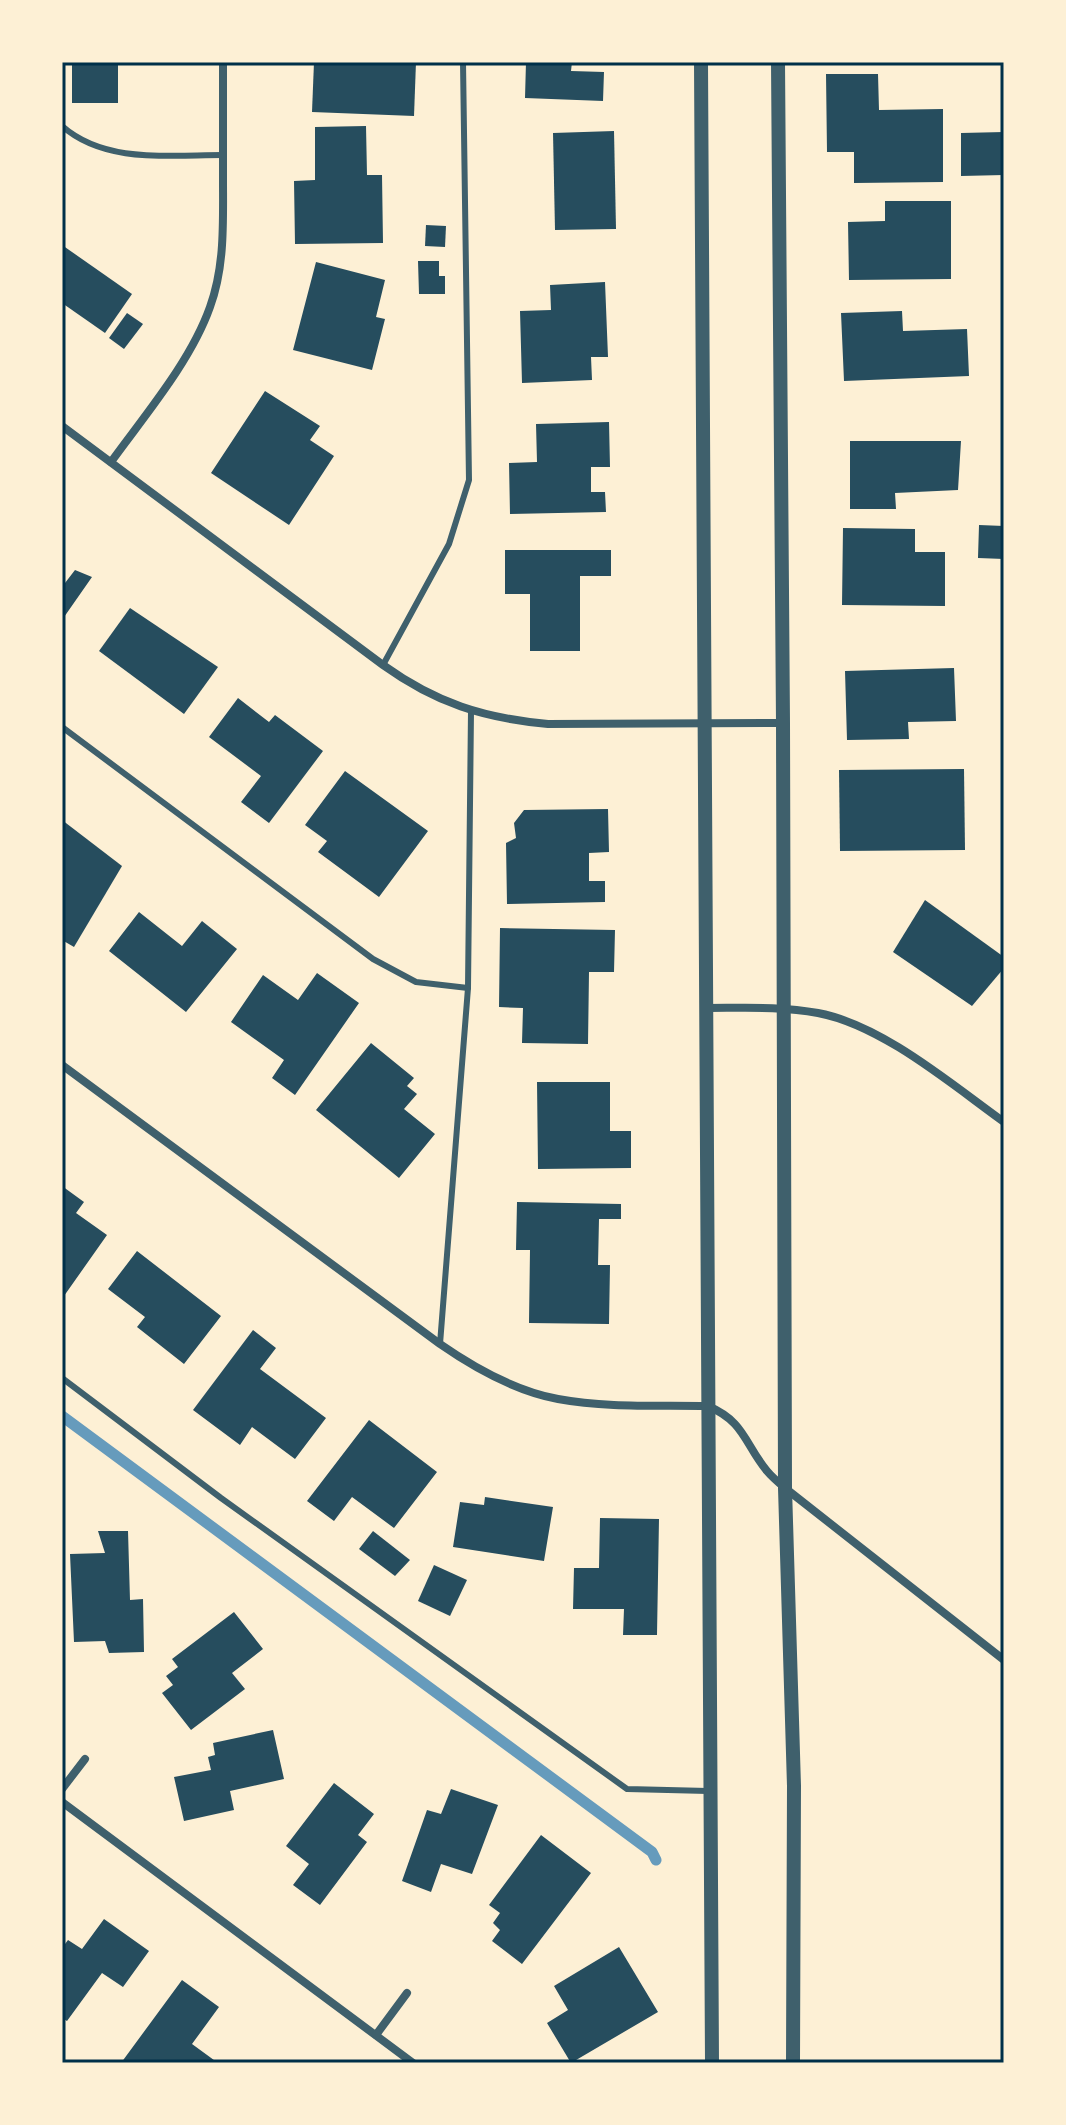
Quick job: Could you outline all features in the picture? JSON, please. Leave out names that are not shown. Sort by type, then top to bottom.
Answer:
[{"type":"street","points":[[111,462],[179,366],[211,306],[223,240],[223,62]]},
{"type":"street","points":[[701,62],[712,2063]]},
{"type":"street","points":[[778,62],[785,1488],[793,1710],[793,2063]]},
{"type":"street","points":[[62,426],[402,679],[434,696],[471,711],[548,724],[783,723]]},
{"type":"street","points":[[706,1008],[784,1008],[821,1013],[861,1027],[926,1066],[1004,1122]]},
{"type":"street","points":[[62,1065],[440,1344],[484,1372],[556,1399],[591,1404],[708,1406],[723,1413],[740,1428],[767,1472],[785,1488],[1004,1660]]},
{"type":"street","points":[[62,1789],[85,1759]]},
{"type":"street","points":[[62,1802],[413,2063]]},
{"type":"street","points":[[376,2035],[407,1993]]},
{"type":"lane","points":[[383,665],[449,544],[469,480],[463,62]]},
{"type":"lane","points":[[62,126],[75,138],[126,154],[223,155]]},
{"type":"lane","points":[[440,1344],[468,988],[471,711]]},
{"type":"lane","points":[[62,727],[373,959],[416,982],[468,988]]},
{"type":"lane","points":[[62,1378],[221,1498],[627,1789],[711,1791]]},
{"type":"building","points":[[72,62],[118,62],[118,103],[72,103]]},
{"type":"building","points":[[314,62],[416,62],[414,116],[312,112]]},
{"type":"building","points":[[526,62],[572,62],[571,71],[604,72],[603,101],[525,98]]},
{"type":"building","points":[[826,74],[878,74],[879,110],[943,109],[943,182],[854,183],[854,152],[827,152]]},
{"type":"building","points":[[366,126],[367,175],[382,175],[383,243],[295,244],[294,181],[315,180],[315,127]]},
{"type":"building","points":[[614,131],[616,229],[555,230],[553,133]]},
{"type":"building","points":[[1004,132],[1004,175],[961,176],[961,133]]},
{"type":"building","points":[[885,201],[951,201],[951,279],[849,280],[848,222],[885,221]]},
{"type":"building","points":[[426,225],[446,226],[445,247],[425,246]]},
{"type":"building","points":[[62,245],[132,294],[105,333],[62,303]]},
{"type":"building","points":[[418,261],[439,261],[439,276],[445,276],[445,294],[419,294]]},
{"type":"building","points":[[316,262],[385,280],[376,317],[385,319],[372,370],[293,350]]},
{"type":"building","points":[[605,282],[608,357],[591,357],[592,380],[522,383],[520,311],[551,310],[550,285]]},
{"type":"building","points":[[902,311],[903,331],[967,329],[969,376],[844,381],[841,313]]},
{"type":"building","points":[[127,313],[143,324],[124,349],[109,338]]},
{"type":"building","points":[[265,391],[320,426],[310,440],[334,456],[289,525],[211,473]]},
{"type":"building","points":[[609,422],[610,467],[591,467],[591,492],[605,492],[606,512],[510,514],[509,463],[537,462],[536,424]]},
{"type":"building","points":[[850,441],[961,441],[958,490],[895,493],[896,509],[850,509]]},
{"type":"building","points":[[979,525],[1004,526],[1004,559],[978,558]]},
{"type":"building","points":[[843,528],[915,529],[915,552],[945,552],[945,606],[842,605]]},
{"type":"building","points":[[505,550],[611,550],[611,576],[580,576],[580,651],[530,651],[530,594],[505,594]]},
{"type":"building","points":[[75,570],[92,577],[62,620],[62,581],[65,583]]},
{"type":"building","points":[[130,608],[218,667],[184,714],[99,651]]},
{"type":"building","points":[[954,668],[956,721],[908,722],[909,739],[847,740],[845,671]]},
{"type":"building","points":[[238,698],[269,722],[275,715],[323,751],[269,823],[241,802],[261,776],[209,737]]},
{"type":"building","points":[[964,769],[965,850],[840,851],[839,770]]},
{"type":"building","points":[[345,771],[428,831],[379,897],[318,852],[327,841],[305,825]]},
{"type":"building","points":[[608,809],[609,852],[589,853],[589,881],[605,881],[605,902],[507,904],[506,843],[516,838],[514,823],[524,810]]},
{"type":"building","points":[[62,820],[122,866],[74,947],[62,940]]},
{"type":"building","points":[[925,900],[1004,957],[1004,968],[972,1006],[893,952]]},
{"type":"building","points":[[139,912],[182,946],[202,921],[237,949],[186,1012],[109,951]]},
{"type":"building","points":[[500,928],[615,930],[614,972],[589,972],[588,1044],[522,1043],[523,1008],[499,1007]]},
{"type":"building","points":[[317,973],[359,1003],[295,1095],[272,1078],[284,1060],[231,1022],[263,975],[298,1000]]},
{"type":"building","points":[[371,1043],[414,1078],[407,1086],[417,1094],[404,1109],[435,1134],[399,1178],[316,1110]]},
{"type":"building","points":[[537,1082],[610,1082],[610,1131],[631,1131],[631,1168],[538,1169]]},
{"type":"building","points":[[62,1186],[84,1202],[76,1213],[107,1235],[64,1296],[62,1295]]},
{"type":"building","points":[[517,1202],[621,1204],[621,1219],[599,1219],[598,1265],[610,1265],[609,1324],[529,1323],[530,1250],[516,1250]]},
{"type":"building","points":[[137,1251],[221,1316],[184,1364],[137,1327],[145,1317],[108,1289]]},
{"type":"building","points":[[253,1330],[276,1348],[260,1369],[326,1418],[295,1459],[252,1427],[240,1445],[193,1410]]},
{"type":"building","points":[[369,1420],[437,1472],[394,1528],[352,1497],[334,1521],[307,1501]]},
{"type":"building","points":[[485,1497],[553,1507],[544,1561],[453,1547],[460,1502],[484,1505]]},
{"type":"building","points":[[600,1518],[659,1519],[657,1635],[623,1635],[624,1609],[573,1609],[574,1568],[599,1568]]},
{"type":"building","points":[[98,1531],[128,1531],[130,1600],[143,1599],[144,1652],[109,1653],[105,1641],[74,1642],[70,1554],[105,1553]]},
{"type":"building","points":[[373,1531],[410,1560],[395,1576],[359,1549]]},
{"type":"building","points":[[434,1565],[467,1580],[450,1616],[418,1601]]},
{"type":"building","points":[[234,1612],[263,1649],[232,1673],[245,1689],[191,1730],[162,1693],[173,1685],[166,1676],[178,1667],[172,1659]]},
{"type":"building","points":[[273,1730],[284,1779],[230,1791],[234,1810],[184,1821],[174,1777],[211,1770],[208,1757],[215,1755],[213,1743]]},
{"type":"building","points":[[334,1783],[374,1814],[358,1835],[367,1842],[320,1905],[293,1885],[309,1864],[286,1846]]},
{"type":"building","points":[[451,1789],[498,1805],[472,1874],[441,1864],[431,1892],[402,1881],[427,1810],[441,1814]]},
{"type":"building","points":[[541,1835],[591,1873],[522,1964],[492,1941],[500,1930],[493,1923],[500,1913],[489,1905]]},
{"type":"building","points":[[104,1919],[149,1951],[123,1987],[102,1973],[67,2021],[62,2018],[62,1948],[68,1940],[82,1949]]},
{"type":"building","points":[[619,1947],[658,2012],[571,2063],[547,2023],[568,2010],[554,1986]]},
{"type":"building","points":[[182,1980],[219,2007],[192,2044],[218,2063],[121,2063]]},
{"type":"waterway","points":[[62,1416],[652,1852],[656,1860]]}]
